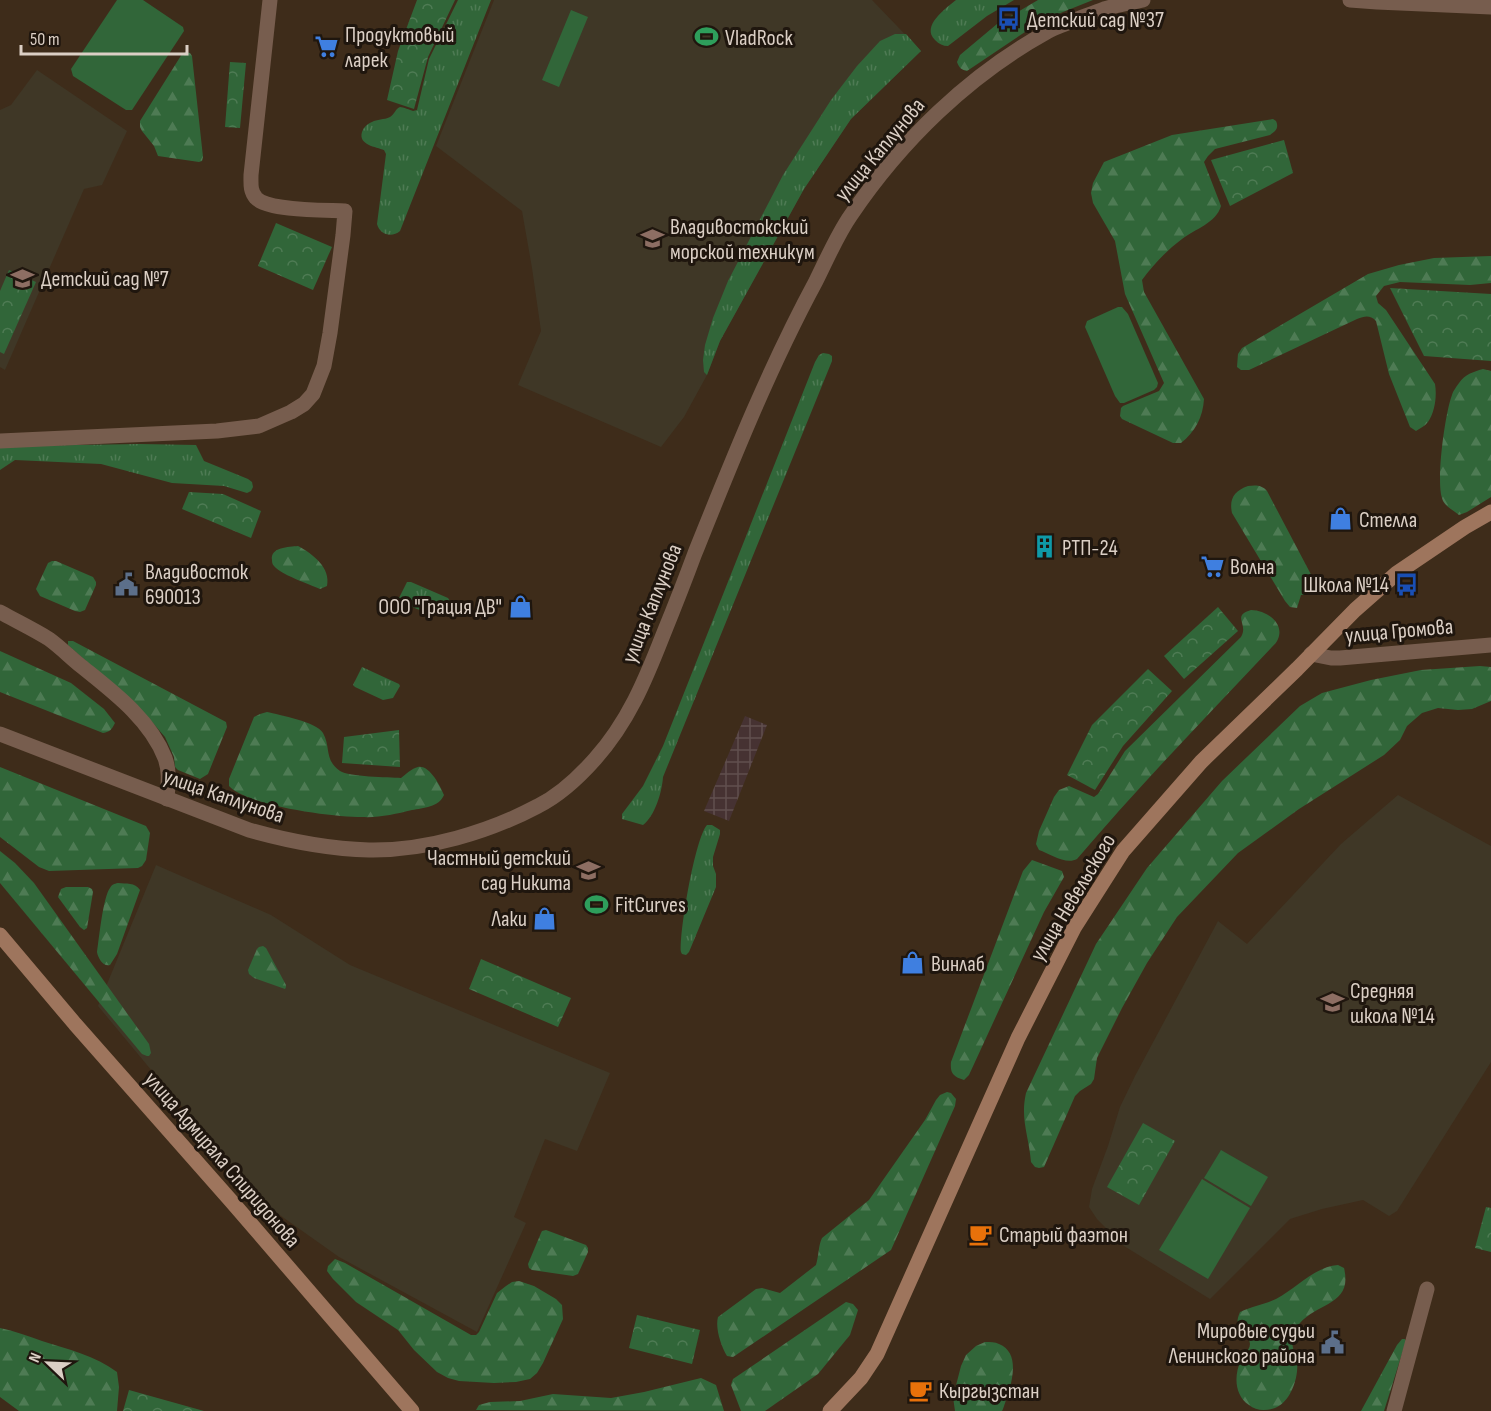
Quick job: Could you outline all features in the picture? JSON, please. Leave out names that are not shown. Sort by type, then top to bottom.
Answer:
[{"type":"main road","name":"улица Невельского","points":[[830,1411],[861,1377],[877,1354],[1018,1038],[1080,918],[1123,851],[1201,762],[1355,610],[1397,573],[1465,526],[1491,512]]},
{"type":"main road","name":"улица Адмирала Спиридонова","points":[[0,935],[412,1411]]},
{"type":"street","points":[[0,441],[206,432],[259,426],[304,404],[313,394],[324,366],[330,333],[345,211],[273,206],[261,202],[255,197],[251,188],[270,0]]},
{"type":"street","name":"улица Каплунова","points":[[0,734],[249,830],[284,840],[330,847],[369,850],[403,849],[451,840],[510,819],[539,806],[558,794],[577,778],[619,730],[642,689],[766,383],[795,318],[850,217],[887,168],[926,123],[985,72],[1050,30],[1105,9],[1143,0]]},
{"type":"street","points":[[1350,0],[1491,7]]},
{"type":"street","points":[[0,612],[50,640],[116,695],[140,720],[156,741],[165,758],[169,775],[167,799]]},
{"type":"street","name":"улица Громова","points":[[1311,654],[1340,658],[1491,645]]},
{"type":"street","points":[[1394,1411],[1427,1289]]},
{"type":"shaded area","name":"Владивостокский морской техникум","points":[[494,0],[872,0],[921,51],[851,119],[804,189],[720,341],[707,375],[684,417],[661,447],[518,385],[541,331],[522,211],[436,146]]},
{"type":"shaded area","name":"Детский сад №7","points":[[37,70],[127,131],[102,185],[84,189],[5,370],[0,367],[0,110],[11,105]]},
{"type":"shaded area","points":[[745,716],[767,725],[729,821],[704,811]]},
{"type":"shaded area","name":"Средняя школа №14","points":[[1398,795],[1491,846],[1491,1062],[1397,1211],[1389,1216],[1363,1200],[1290,1219],[1210,1299],[1124,1246],[1097,1219],[1089,1207],[1092,1189],[1120,1107],[1218,921],[1247,944],[1341,844]]},
{"type":"shaded area","points":[[156,865],[271,915],[350,965],[610,1073],[577,1151],[545,1139],[514,1217],[526,1223],[477,1332],[339,1257],[260,1201],[98,1006]]},
{"type":"green space","points":[[117,0],[143,0],[183,27],[184,31],[132,110],[126,110],[73,76],[71,69]]},
{"type":"green space","points":[[417,0],[455,0],[428,57],[414,109],[387,100],[398,51]]},
{"type":"green space","points":[[458,0],[491,0],[400,231],[393,234],[383,233],[377,224],[386,154],[384,150],[365,143],[361,136],[362,132],[365,127],[376,120],[390,117],[400,107],[417,110],[429,59]]},
{"type":"green space","points":[[956,0],[1014,0],[987,16],[948,46],[944,46],[931,35],[931,29],[936,18]]},
{"type":"green space","points":[[1038,0],[1093,0],[1043,20],[967,71],[960,67],[957,62],[960,55],[997,24]]},
{"type":"green space","points":[[571,10],[588,17],[559,87],[542,80]]},
{"type":"green space","points":[[895,34],[906,34],[921,51],[851,119],[804,189],[720,341],[707,375],[704,372],[703,360],[713,318],[728,281],[783,175],[831,100],[857,66],[880,41]]},
{"type":"green space","points":[[186,52],[192,56],[203,157],[199,162],[158,156],[154,146],[140,127],[140,121],[182,54]]},
{"type":"green space","points":[[230,62],[246,63],[240,128],[225,127]]},
{"type":"green space","points":[[1273,119],[1277,127],[1270,135],[1215,149],[1208,156],[1204,162],[1221,206],[1218,212],[1210,221],[1171,248],[1142,280],[1144,292],[1204,399],[1200,418],[1194,429],[1181,443],[1173,443],[1120,416],[1123,406],[1159,391],[1164,383],[1125,294],[1115,241],[1093,203],[1091,193],[1093,183],[1104,162],[1172,135]]},
{"type":"green space","points":[[1284,140],[1293,173],[1230,206],[1211,160]]},
{"type":"green space","points":[[276,223],[332,247],[313,290],[258,266]]},
{"type":"green space","points":[[1491,256],[1491,283],[1470,285],[1400,282],[1384,286],[1376,296],[1378,303],[1386,310],[1435,384],[1436,399],[1432,414],[1427,423],[1416,431],[1410,427],[1389,374],[1376,321],[1369,317],[1357,319],[1249,370],[1241,370],[1237,367],[1238,354],[1242,348],[1368,274],[1434,258]]},
{"type":"green space","points":[[9,270],[36,282],[4,354],[0,352],[0,291]]},
{"type":"green space","points":[[1390,288],[1491,294],[1491,361],[1424,356]]},
{"type":"green space","points":[[1122,307],[1128,314],[1158,383],[1154,390],[1124,403],[1120,403],[1115,396],[1085,327],[1087,321]]},
{"type":"green space","points":[[823,353],[832,356],[832,361],[663,777],[654,810],[643,825],[622,819],[622,814],[643,786],[663,746],[815,362]]},
{"type":"green space","points":[[1483,369],[1491,371],[1491,497],[1459,515],[1445,503],[1440,489],[1444,431],[1449,404],[1455,389],[1467,375]]},
{"type":"green space","points":[[140,444],[196,445],[204,461],[248,479],[252,482],[253,487],[247,493],[224,486],[172,483],[101,464],[15,460],[0,470],[0,448]]},
{"type":"green space","points":[[1248,486],[1259,486],[1267,491],[1316,584],[1313,593],[1301,595],[1297,608],[1290,607],[1285,601],[1232,513],[1231,504],[1234,496],[1239,490]]},
{"type":"green space","points":[[189,492],[223,494],[261,511],[251,538],[182,509]]},
{"type":"green space","points":[[298,546],[320,562],[328,579],[327,586],[320,589],[285,574],[273,565],[274,552],[281,548]]},
{"type":"green space","points":[[52,561],[93,577],[96,585],[85,610],[75,611],[40,596],[36,589],[48,563]]},
{"type":"green space","points":[[407,582],[448,598],[452,604],[448,611],[442,615],[427,613],[401,601],[399,598]]},
{"type":"green space","points":[[1218,607],[1238,631],[1184,679],[1164,656]]},
{"type":"green space","points":[[1251,610],[1262,612],[1276,622],[1279,633],[1275,644],[1149,778],[1077,859],[1063,860],[1039,850],[1036,844],[1039,831],[1059,790],[1069,786],[1094,797],[1098,794],[1125,751],[1241,637],[1242,615]]},
{"type":"green space","points":[[68,641],[73,641],[226,722],[227,727],[208,774],[200,779],[178,770],[165,737],[146,715],[68,645]]},
{"type":"green space","points":[[0,651],[71,683],[104,709],[115,723],[113,727],[103,733],[0,692]]},
{"type":"green space","points":[[362,667],[399,684],[393,698],[383,700],[353,685]]},
{"type":"green space","points":[[1491,667],[1491,701],[1472,709],[1438,708],[1422,713],[1407,726],[1400,740],[1384,755],[1299,809],[1238,853],[1177,917],[1147,963],[1122,1008],[1097,1058],[1094,1079],[1075,1096],[1044,1167],[1035,1167],[1031,1162],[1024,1119],[1026,1093],[1096,944],[1147,868],[1222,781],[1300,706],[1322,693],[1421,670]]},
{"type":"green space","points":[[1148,669],[1172,691],[1123,746],[1095,790],[1067,775],[1092,725]]},
{"type":"green space","points":[[267,712],[319,729],[325,738],[332,762],[340,771],[360,776],[401,778],[413,769],[422,767],[434,777],[444,795],[442,799],[430,806],[368,817],[292,809],[272,805],[239,793],[229,786],[229,779],[254,717]]},
{"type":"green space","points":[[399,730],[400,767],[342,763],[344,737]]},
{"type":"green space","points":[[0,767],[146,826],[150,833],[146,860],[142,866],[49,871],[39,867],[0,837]]},
{"type":"green space","points":[[707,825],[720,830],[713,857],[716,887],[686,955],[681,952],[685,907],[693,866],[702,833]]},
{"type":"green space","points":[[0,851],[34,883],[149,1044],[151,1053],[149,1056],[142,1054],[0,883]]},
{"type":"green space","points":[[1032,860],[1062,871],[1064,877],[1044,912],[969,1075],[964,1080],[960,1079],[953,1074],[951,1062],[1023,871]]},
{"type":"green space","points":[[113,884],[133,885],[140,890],[117,954],[110,965],[105,965],[101,962],[97,952],[102,918],[108,893]]},
{"type":"green space","points":[[66,887],[92,889],[87,928],[84,930],[58,897],[61,889]]},
{"type":"green space","points":[[263,946],[286,985],[285,989],[249,974],[248,970],[257,949]]},
{"type":"green space","points":[[481,959],[571,998],[558,1027],[469,989]]},
{"type":"green space","points":[[947,1092],[956,1099],[955,1106],[891,1250],[733,1357],[727,1356],[719,1337],[718,1317],[756,1289],[762,1288],[780,1293],[816,1265],[822,1238],[869,1200],[925,1120],[936,1100]]},
{"type":"green space","points":[[1143,1123],[1175,1141],[1139,1205],[1107,1187]]},
{"type":"green space","points":[[1221,1150],[1268,1177],[1251,1206],[1204,1178]]},
{"type":"green space","points":[[1202,1179],[1250,1208],[1208,1279],[1159,1250]]},
{"type":"green space","points":[[1486,1207],[1491,1208],[1491,1252],[1475,1248]]},
{"type":"green space","points":[[546,1230],[586,1245],[588,1252],[578,1274],[573,1276],[529,1268],[528,1264],[541,1233]]},
{"type":"green space","points":[[335,1259],[471,1335],[479,1332],[497,1293],[512,1282],[519,1281],[534,1286],[556,1299],[562,1305],[563,1319],[543,1363],[530,1379],[494,1383],[459,1381],[437,1372],[414,1350],[398,1330],[356,1302],[327,1271],[328,1266]]},
{"type":"green space","points":[[1338,1265],[1344,1268],[1345,1280],[1339,1296],[1307,1316],[1295,1331],[1292,1345],[1297,1367],[1290,1395],[1275,1408],[1261,1410],[1252,1407],[1240,1396],[1236,1378],[1242,1358],[1250,1344],[1238,1324],[1240,1312],[1276,1299],[1313,1274]]},
{"type":"green space","points":[[846,1302],[853,1304],[858,1310],[850,1335],[818,1374],[765,1411],[741,1411],[731,1385],[733,1379]]},
{"type":"green space","points":[[637,1315],[700,1330],[692,1364],[629,1348]]},
{"type":"green space","points":[[0,1328],[81,1354],[109,1366],[117,1372],[119,1387],[117,1411],[19,1411],[0,1397]]},
{"type":"green space","points":[[1402,1339],[1406,1341],[1384,1411],[1361,1411],[1397,1345]]},
{"type":"green space","points":[[985,1342],[999,1344],[1007,1349],[1011,1356],[1013,1374],[1003,1409],[1002,1411],[955,1411],[953,1397],[961,1366],[966,1355]]},
{"type":"green space","points":[[701,1378],[716,1385],[724,1411],[476,1410],[479,1405],[490,1402],[520,1401],[553,1394],[611,1398]]},
{"type":"green space","points":[[129,1390],[204,1411],[123,1411]]},
{"type":"place","name":"Детский сад №37","points":[[1009,19]]},
{"type":"place","name":"VladRock","points":[[707,37]]},
{"type":"place","name":"Продуктовый ларек","points":[[327,47]]},
{"type":"place","name":"Владивостокский морской техникум","points":[[652,239]]},
{"type":"place","name":"Детский сад №7","points":[[23,278]]},
{"type":"place","name":"Стелла","points":[[1341,519]]},
{"type":"place","name":"РТП-24","points":[[1044,547]]},
{"type":"place","name":"Волна","points":[[1212,566]]},
{"type":"place","name":"Владивосток 690013","points":[[127,584]]},
{"type":"place","name":"Школа №14","points":[[1407,584]]},
{"type":"place","name":"ООО \"Грация ДВ\"","points":[[520,606]]},
{"type":"place","name":"Частный детский сад Никита","points":[[589,870]]},
{"type":"place","name":"FitCurves","points":[[597,904]]},
{"type":"place","name":"Лаки","points":[[545,918]]},
{"type":"place","name":"Винлаб","points":[[913,963]]},
{"type":"place","name":"Средняя школа №14","points":[[1332,1003]]},
{"type":"place","name":"Старый фаэтон","points":[[981,1234]]},
{"type":"place","name":"Мировые судьи Ленинского района","points":[[1333,1343]]},
{"type":"place","name":"Кыргызстан","points":[[921,1390]]}]
